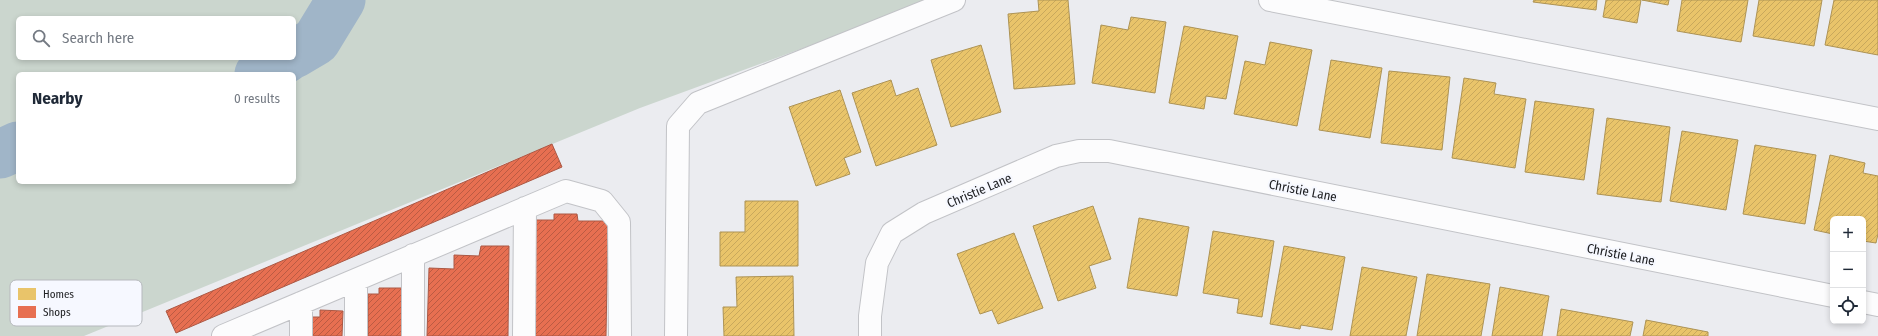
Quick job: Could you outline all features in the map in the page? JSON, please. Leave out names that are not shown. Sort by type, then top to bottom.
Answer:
[{"type":"street","points":[[676,336],[678,126],[698,103],[954,0]]},
{"type":"street","points":[[1270,0],[1878,119]]},
{"type":"street","name":"Christie Lane","points":[[870,336],[870,316],[877,263],[892,234],[924,213],[1056,156],[1079,151],[1109,151],[1830,295]]},
{"type":"street","points":[[223,336],[251,330],[301,303],[566,191],[602,201],[619,222],[620,336]]},
{"type":"street","points":[[524,336],[525,208]]},
{"type":"street","points":[[413,336],[414,255]]},
{"type":"street","points":[[356,280],[356,336]]},
{"type":"street","points":[[301,303],[301,336]]},
{"type":"street","points":[[1866,303],[1878,305]]},
{"type":"shaded area","points":[[0,0],[934,0],[640,108],[142,312],[142,280],[10,280],[10,326],[108,326],[84,336],[0,336]]},
{"type":"building: Homes","points":[[1038,0],[1068,0],[1075,84],[1014,89],[1008,14],[1039,11]]},
{"type":"building: Homes","points":[[1534,0],[1597,0],[1596,10],[1533,2]]},
{"type":"building: Homes","points":[[1606,0],[1641,0],[1637,23],[1603,17]]},
{"type":"building: Homes","points":[[1642,0],[1669,0],[1668,5]]},
{"type":"building: Homes","points":[[1682,0],[1748,0],[1741,42],[1677,31]]},
{"type":"building: Homes","points":[[1759,0],[1822,0],[1814,46],[1753,36]]},
{"type":"building: Homes","points":[[1834,0],[1878,0],[1878,55],[1825,45]]},
{"type":"building: Homes","points":[[1131,17],[1166,22],[1155,93],[1092,83],[1101,25],[1128,30]]},
{"type":"building: Homes","points":[[1184,26],[1238,36],[1226,99],[1206,96],[1204,109],[1169,103]]},
{"type":"building: Homes","points":[[1270,42],[1312,50],[1297,126],[1234,114],[1245,61],[1265,65]]},
{"type":"building: Homes","points":[[981,45],[1001,112],[951,127],[931,60]]},
{"type":"building: Homes","points":[[1331,60],[1382,68],[1370,138],[1319,130]]},
{"type":"building: Homes","points":[[1389,71],[1450,77],[1442,150],[1381,143]]},
{"type":"building: Homes","points":[[1464,78],[1496,83],[1494,94],[1526,99],[1515,168],[1452,158]]},
{"type":"building: Homes","points":[[891,80],[896,96],[918,88],[937,145],[876,166],[852,93]]},
{"type":"building: Homes","points":[[840,90],[861,152],[844,158],[850,174],[816,186],[789,107]]},
{"type":"building: Homes","points":[[1535,101],[1594,109],[1584,180],[1525,172]]},
{"type":"building: Homes","points":[[1607,118],[1670,127],[1661,202],[1597,194]]},
{"type":"building: Homes","points":[[1682,131],[1738,140],[1726,210],[1670,201]]},
{"type":"building: Homes","points":[[1755,145],[1816,155],[1805,224],[1743,214]]},
{"type":"building: Homes","points":[[1830,155],[1865,163],[1863,173],[1878,176],[1878,234],[1876,243],[1866,241],[1866,216],[1830,216],[1830,233],[1814,230]]},
{"type":"building: Homes","points":[[745,201],[798,201],[798,266],[720,266],[720,232],[745,232]]},
{"type":"building: Homes","points":[[1093,206],[1111,259],[1089,266],[1096,288],[1058,301],[1033,226]]},
{"type":"building: Homes","points":[[1139,218],[1189,227],[1177,296],[1127,288]]},
{"type":"building: Homes","points":[[1213,231],[1274,241],[1262,317],[1237,313],[1239,299],[1203,293]]},
{"type":"building: Homes","points":[[1014,233],[1043,308],[998,324],[992,310],[980,314],[957,254]]},
{"type":"building: Homes","points":[[1284,246],[1345,257],[1332,330],[1301,325],[1300,329],[1270,324]]},
{"type":"building: Homes","points":[[1362,267],[1417,277],[1406,336],[1350,336]]},
{"type":"building: Homes","points":[[1427,274],[1490,284],[1481,336],[1417,336]]},
{"type":"building: Homes","points":[[793,276],[794,336],[724,336],[723,307],[737,307],[736,277]]},
{"type":"building: Homes","points":[[1500,287],[1549,296],[1542,336],[1492,336]]},
{"type":"building: Homes","points":[[1561,309],[1633,322],[1630,336],[1557,336]]},
{"type":"building: Homes","points":[[1646,320],[1708,332],[1708,336],[1643,336]]},
{"type":"building: Shops","points":[[552,144],[562,167],[176,333],[166,311]]},
{"type":"building: Shops","points":[[554,214],[577,214],[578,221],[608,221],[606,336],[534,336],[535,220],[554,220]]},
{"type":"building: Shops","points":[[481,246],[509,246],[508,336],[427,336],[429,268],[454,269],[454,255],[479,256]]},
{"type":"building: Shops","points":[[379,288],[403,288],[403,336],[368,336],[368,294],[379,294]]},
{"type":"building: Shops","points":[[320,310],[343,311],[342,336],[311,336],[311,317],[320,317]]},
{"type":"waterway","points":[[296,53],[316,41],[341,0]]},
{"type":"waterway","points":[[262,72],[284,60]]},
{"type":"waterway","points":[[0,154],[16,147]]}]
